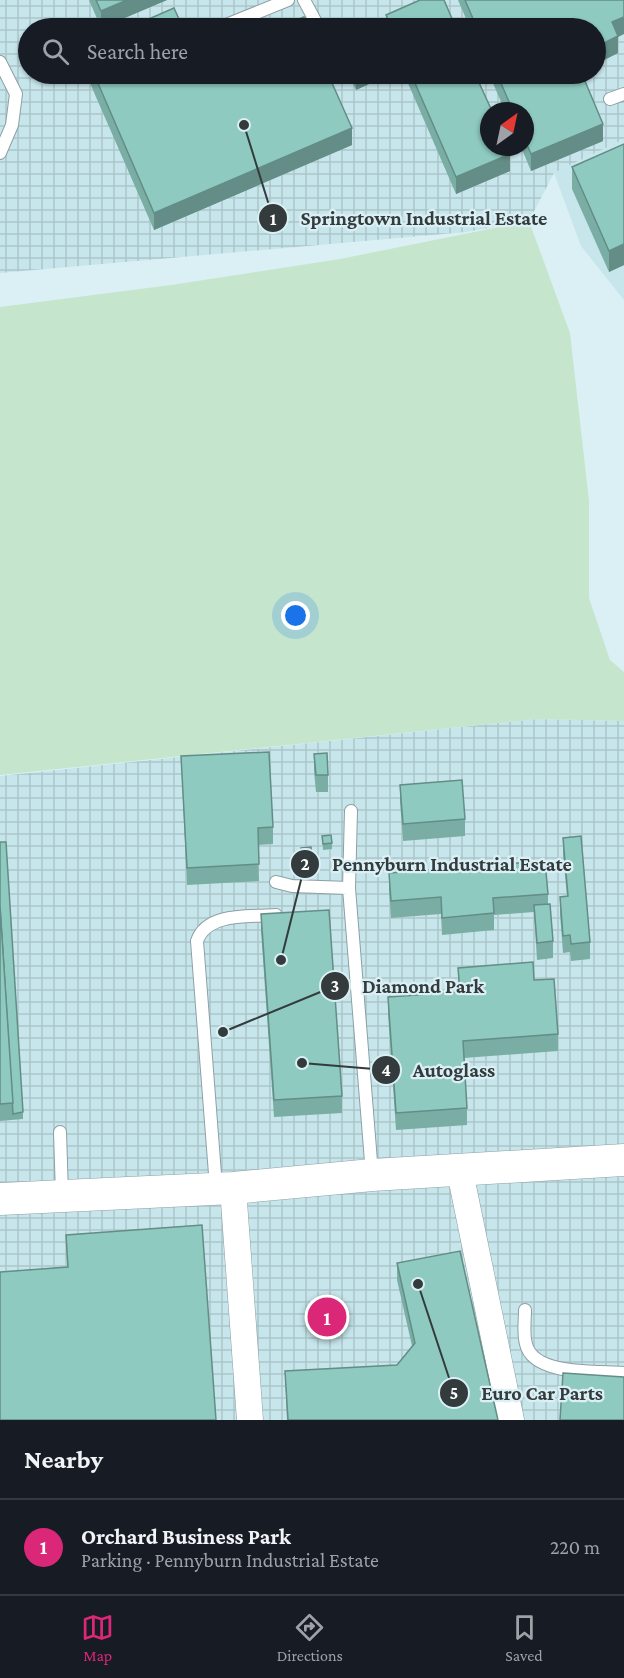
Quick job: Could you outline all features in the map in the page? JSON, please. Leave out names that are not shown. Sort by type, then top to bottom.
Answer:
[{"type":"street","points":[[0,1199],[225,1188],[372,1175],[460,1172],[624,1160]]},
{"type":"street","points":[[460,1172],[511,1420]]},
{"type":"street","points":[[225,1188],[250,1420]]},
{"type":"lane","points":[[243,18],[288,0]]},
{"type":"lane","points":[[304,0],[314,18]]},
{"type":"lane","points":[[0,62],[16,94],[12,125],[0,153]]},
{"type":"lane","points":[[610,99],[624,94]]},
{"type":"lane","points":[[351,811],[349,888],[372,1175]]},
{"type":"lane","points":[[276,882],[292,886],[349,888]]},
{"type":"lane","points":[[225,1188],[197,941],[204,927],[211,923],[231,918],[285,915]]},
{"type":"lane","points":[[60,1132],[62,1196]]},
{"type":"lane","points":[[525,1310],[526,1345],[533,1358],[548,1367],[624,1374]]},
{"type":"shaded area","points":[[0,0],[624,0],[624,139],[554,173],[529,221],[466,232],[0,273]]},
{"type":"shaded area","points":[[624,139],[624,300],[581,246],[554,173]]},
{"type":"shaded area","points":[[537,719],[624,721],[624,1420],[0,1420],[0,776]]},
{"type":"green space","points":[[529,221],[570,333],[589,501],[589,598],[610,660],[624,672],[624,721],[537,719],[0,775],[0,307],[171,285],[340,259]]},
{"type":"building","points":[[96,0],[127,0],[101,11]]},
{"type":"building","points":[[420,0],[444,0],[452,18],[387,18],[386,15]]},
{"type":"building","points":[[465,0],[624,0],[624,17],[612,22],[618,36],[606,42],[606,18],[473,18]]},
{"type":"building","points":[[174,8],[178,18],[151,18]]},
{"type":"building","points":[[98,84],[332,84],[352,128],[154,213]]},
{"type":"building","points":[[415,84],[480,84],[488,102],[480,102],[480,156],[505,156],[456,177]]},
{"type":"building","points":[[501,84],[586,84],[603,124],[534,153],[534,102],[509,102]]},
{"type":"building","points":[[624,144],[624,244],[609,251],[572,167]]},
{"type":"building","points":[[269,752],[273,827],[258,828],[259,864],[187,868],[181,756]]},
{"type":"building","points":[[327,753],[328,775],[316,775],[314,754]]},
{"type":"building","points":[[462,780],[465,819],[403,824],[400,785]]},
{"type":"building","points":[[331,835],[332,843],[323,844],[322,836]]},
{"type":"building","points":[[581,836],[590,942],[571,944],[570,935],[563,936],[560,897],[568,896],[563,838]]},
{"type":"building","points":[[0,842],[6,842],[23,1112],[13,1114],[0,906]]},
{"type":"building","points":[[311,847],[312,859],[302,860],[301,848]]},
{"type":"building","points":[[545,861],[548,894],[493,898],[494,913],[442,918],[441,897],[391,901],[389,873]]},
{"type":"building","points":[[550,904],[553,941],[537,943],[534,905]]},
{"type":"building","points":[[0,907],[13,1103],[0,1104]]},
{"type":"building","points":[[329,910],[342,1096],[274,1100],[261,914]]},
{"type":"building","points":[[533,962],[534,980],[554,979],[558,1034],[463,1041],[467,1108],[396,1113],[388,997],[460,992],[458,968]]},
{"type":"building","points":[[202,1225],[216,1420],[0,1420],[0,1272],[68,1267],[66,1235]]},
{"type":"building","points":[[460,1251],[498,1420],[288,1420],[285,1371],[397,1365],[415,1343],[397,1263]]},
{"type":"building","points":[[563,1373],[624,1377],[624,1420],[560,1420]]},
{"type":"place","name":"Springtown Industrial Estate","points":[[244,125]]},
{"type":"place","name":"Pennyburn Industrial Estate","points":[[281,960]]},
{"type":"place","name":"Diamond Park","points":[[223,1032]]},
{"type":"place","name":"Autoglass","points":[[302,1063]]},
{"type":"place","name":"Euro Car Parts","points":[[418,1284]]},
{"type":"place","name":"Orchard Business Park","points":[[327,1317]]}]
